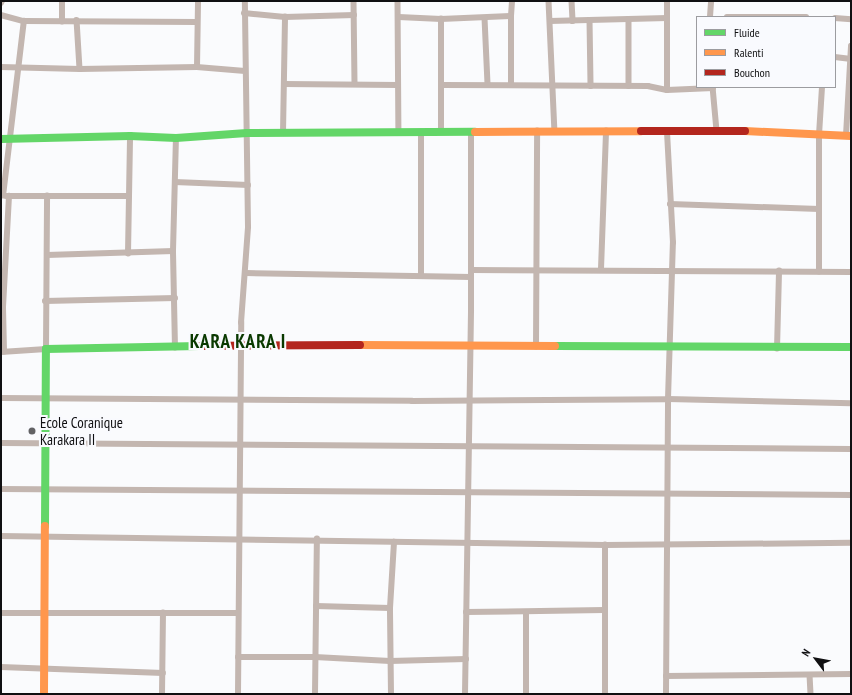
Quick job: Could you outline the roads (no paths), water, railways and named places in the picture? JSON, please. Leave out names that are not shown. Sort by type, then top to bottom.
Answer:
[{"type":"street","points":[[62,1],[62,22]]},
{"type":"street","points":[[196,67],[198,1]]},
{"type":"street","points":[[238,694],[237,613],[240,540],[239,491],[242,345],[246,273],[248,185],[244,1]]},
{"type":"street","points":[[354,1],[356,83]]},
{"type":"street","points":[[398,1],[399,132]]},
{"type":"street","points":[[511,84],[512,1]]},
{"type":"street","points":[[549,1],[555,131]]},
{"type":"street","points":[[572,1],[573,21]]},
{"type":"street","points":[[667,90],[668,1]]},
{"type":"street","points":[[710,16],[711,1]]},
{"type":"street","points":[[244,13],[285,17],[354,15]]},
{"type":"street","points":[[1,15],[24,21],[62,22],[78,20],[197,22]]},
{"type":"street","points":[[399,17],[441,19],[511,16]]},
{"type":"street","points":[[283,132],[285,17]]},
{"type":"street","points":[[486,18],[488,84]]},
{"type":"street","points":[[550,21],[667,18]]},
{"type":"street","points":[[836,18],[851,19]]},
{"type":"street","points":[[441,19],[441,132]]},
{"type":"street","points":[[629,19],[629,86]]},
{"type":"street","points":[[78,20],[80,69]]},
{"type":"street","points":[[590,20],[591,86]]},
{"type":"street","points":[[24,21],[5,140],[2,307],[3,352],[46,349],[175,348],[242,345],[469,348],[536,347],[777,349],[851,347]]},
{"type":"street","points":[[5,140],[130,136],[176,138],[283,132],[717,131],[849,136],[851,46]]},
{"type":"street","points":[[836,57],[850,59]]},
{"type":"street","points":[[1,67],[80,69],[196,67],[245,71]]},
{"type":"street","points":[[284,84],[356,83],[398,85]]},
{"type":"street","points":[[442,84],[629,86],[667,90],[713,88],[717,131]]},
{"type":"street","points":[[819,272],[819,135],[822,88]]},
{"type":"street","points":[[536,347],[537,131]]},
{"type":"street","points":[[601,269],[606,131]]},
{"type":"street","points":[[421,276],[422,132]]},
{"type":"street","points":[[465,694],[468,401],[471,277],[471,132]]},
{"type":"street","points":[[666,694],[670,448],[668,399],[672,271],[667,132]]},
{"type":"street","points":[[128,254],[130,136]]},
{"type":"street","points":[[175,348],[173,251],[176,138]]},
{"type":"street","points":[[175,182],[248,185]]},
{"type":"street","points":[[5,196],[128,196]]},
{"type":"street","points":[[44,694],[43,612],[47,196]]},
{"type":"street","points":[[670,204],[819,209]]},
{"type":"street","points":[[47,254],[128,254],[173,251]]},
{"type":"street","points":[[471,270],[601,269],[851,272]]},
{"type":"street","points":[[777,349],[779,271]]},
{"type":"street","points":[[246,273],[471,277]]},
{"type":"street","points":[[46,301],[175,298]]},
{"type":"street","points":[[1,398],[468,401],[668,399],[851,403]]},
{"type":"street","points":[[1,443],[45,442],[240,446],[851,449]]},
{"type":"street","points":[[1,489],[851,495]]},
{"type":"street","points":[[1,536],[240,540],[317,539],[394,542],[605,545],[668,543],[851,543]]},
{"type":"street","points":[[315,694],[317,539]]},
{"type":"street","points":[[391,694],[390,608],[394,542]]},
{"type":"street","points":[[605,545],[605,694]]},
{"type":"street","points":[[316,606],[390,608]]},
{"type":"street","points":[[466,612],[526,613],[604,610]]},
{"type":"street","points":[[1,613],[237,613]]},
{"type":"street","points":[[162,694],[163,613]]},
{"type":"street","points":[[526,613],[526,694]]},
{"type":"street","points":[[238,657],[315,657],[390,661],[466,659]]},
{"type":"street","points":[[1,667],[163,673]]},
{"type":"street","points":[[666,676],[851,674]]},
{"type":"street","points":[[810,675],[811,694]]},
{"type":"place","name":"Ecole Coranique Karakara II","points":[[32,431]]},
{"type":"district","name":"KARA KARA I","points":[[238,342]]}]
